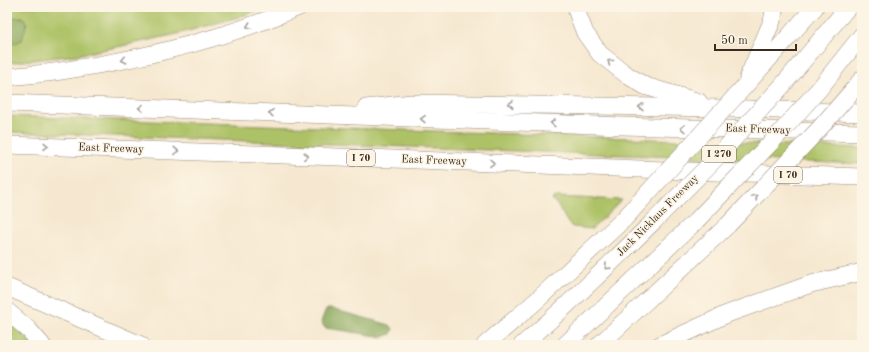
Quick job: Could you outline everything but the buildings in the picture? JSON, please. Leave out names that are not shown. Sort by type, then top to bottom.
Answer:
[{"type":"highway","points":[[7,77],[60,71],[113,62],[165,50],[229,33],[299,7]]},
{"type":"highway","points":[[576,7],[585,33],[600,54],[627,75],[645,86],[722,108]]},
{"type":"highway","points":[[743,88],[772,21],[775,7]]},
{"type":"highway","points":[[485,345],[535,302],[624,219],[816,7]]},
{"type":"highway","name":"Jack Nicklaus Freeway","points":[[522,345],[600,274],[720,154],[782,86],[848,7]]},
{"type":"highway","name":"I 270","points":[[565,345],[696,221],[780,133],[820,88],[862,35]]},
{"type":"highway","points":[[599,345],[728,225],[814,134],[858,84]]},
{"type":"highway","name":"East Freeway","points":[[7,103],[623,126],[862,133]]},
{"type":"highway","points":[[310,114],[412,103],[722,108],[862,113]]},
{"type":"highway","name":"East Freeway","points":[[7,145],[862,177]]},
{"type":"highway","points":[[660,345],[727,314],[811,284],[862,272]]},
{"type":"highway","points":[[7,287],[141,345]]},
{"type":"highway","points":[[7,311],[29,330],[42,345]]},
{"type":"green space","points":[[7,7],[267,7],[239,17],[177,34],[122,46],[76,55],[7,63],[7,46],[11,45],[23,17],[7,18]]},
{"type":"green space","points":[[23,17],[27,22],[22,40],[7,46],[7,18]]},
{"type":"green space","points":[[7,116],[632,138],[862,148],[862,164],[7,132]]},
{"type":"green space","points":[[555,197],[622,200],[592,229],[573,227],[568,223],[552,199]]},
{"type":"green space","points":[[328,309],[390,325],[393,329],[391,334],[383,337],[325,328],[321,322],[325,311]]},
{"type":"green space","points":[[7,320],[34,345],[7,345]]}]
